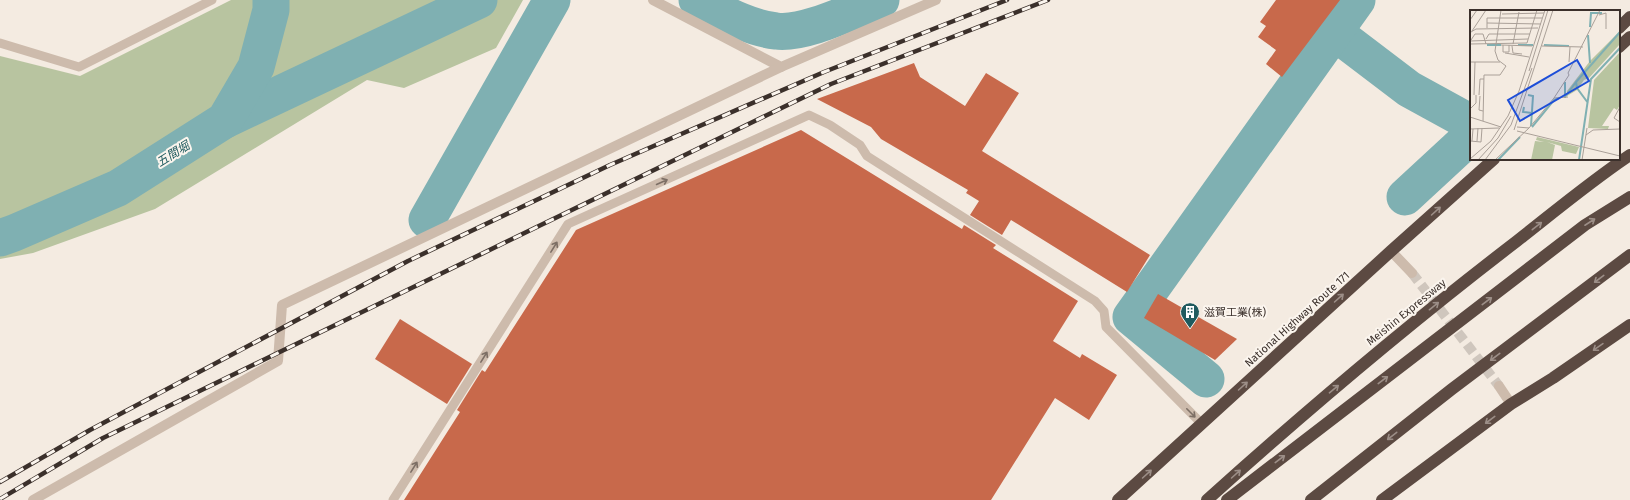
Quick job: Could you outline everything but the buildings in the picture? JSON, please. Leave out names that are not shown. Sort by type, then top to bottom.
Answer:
[{"type":"highway","points":[[1620,27],[1630,17]]},
{"type":"highway","points":[[1620,46],[1630,37]]},
{"type":"highway","name":"Meishin Expressway","points":[[1207,500],[1267,446],[1388,344],[1484,266],[1630,155]]},
{"type":"highway","name":"National Highway Route 171","points":[[1118,500],[1391,250],[1493,160]]},
{"type":"highway","points":[[1227,500],[1585,226],[1630,197]]},
{"type":"highway","points":[[1311,500],[1452,389],[1630,255]]},
{"type":"highway","points":[[1382,500],[1511,404],[1553,378],[1630,325]]},
{"type":"street","points":[[653,0],[781,67]]},
{"type":"street","points":[[33,500],[278,362],[282,305],[781,67],[936,0]]},
{"type":"street","points":[[1391,250],[1412,273]]},
{"type":"street","points":[[1499,386],[1511,404]]},
{"type":"lane","points":[[0,43],[79,67],[212,0]]},
{"type":"lane","points":[[393,500],[568,224],[809,115],[830,125],[860,145],[867,156],[1095,301],[1104,311],[1106,327],[1202,424]]},
{"type":"green space","points":[[231,0],[523,0],[496,48],[404,88],[367,80],[155,209],[33,253],[0,259],[0,56],[80,76]]},
{"type":"waterway","name":"五間堀","points":[[0,238],[118,188],[225,120],[256,67],[271,10],[271,0]]},
{"type":"waterway","points":[[225,120],[479,0]]},
{"type":"waterway","points":[[427,220],[552,0]]},
{"type":"waterway","points":[[697,0],[755,27],[776,31],[787,31],[814,26],[881,0]]},
{"type":"waterway","points":[[1206,379],[1131,317],[1357,0]]},
{"type":"waterway","points":[[1334,32],[1409,89],[1470,122]]},
{"type":"waterway","points":[[1405,197],[1470,137]]},
{"type":"tunnel","points":[[1412,273],[1499,386]]},
{"type":"railway","points":[[0,482],[90,430],[408,261],[610,165],[824,72],[1007,0]]},
{"type":"railway","points":[[0,499],[103,438],[831,84],[1048,0]]},
{"type":"place","name":"滋賀工業(株)","points":[[1190,329]]}]
